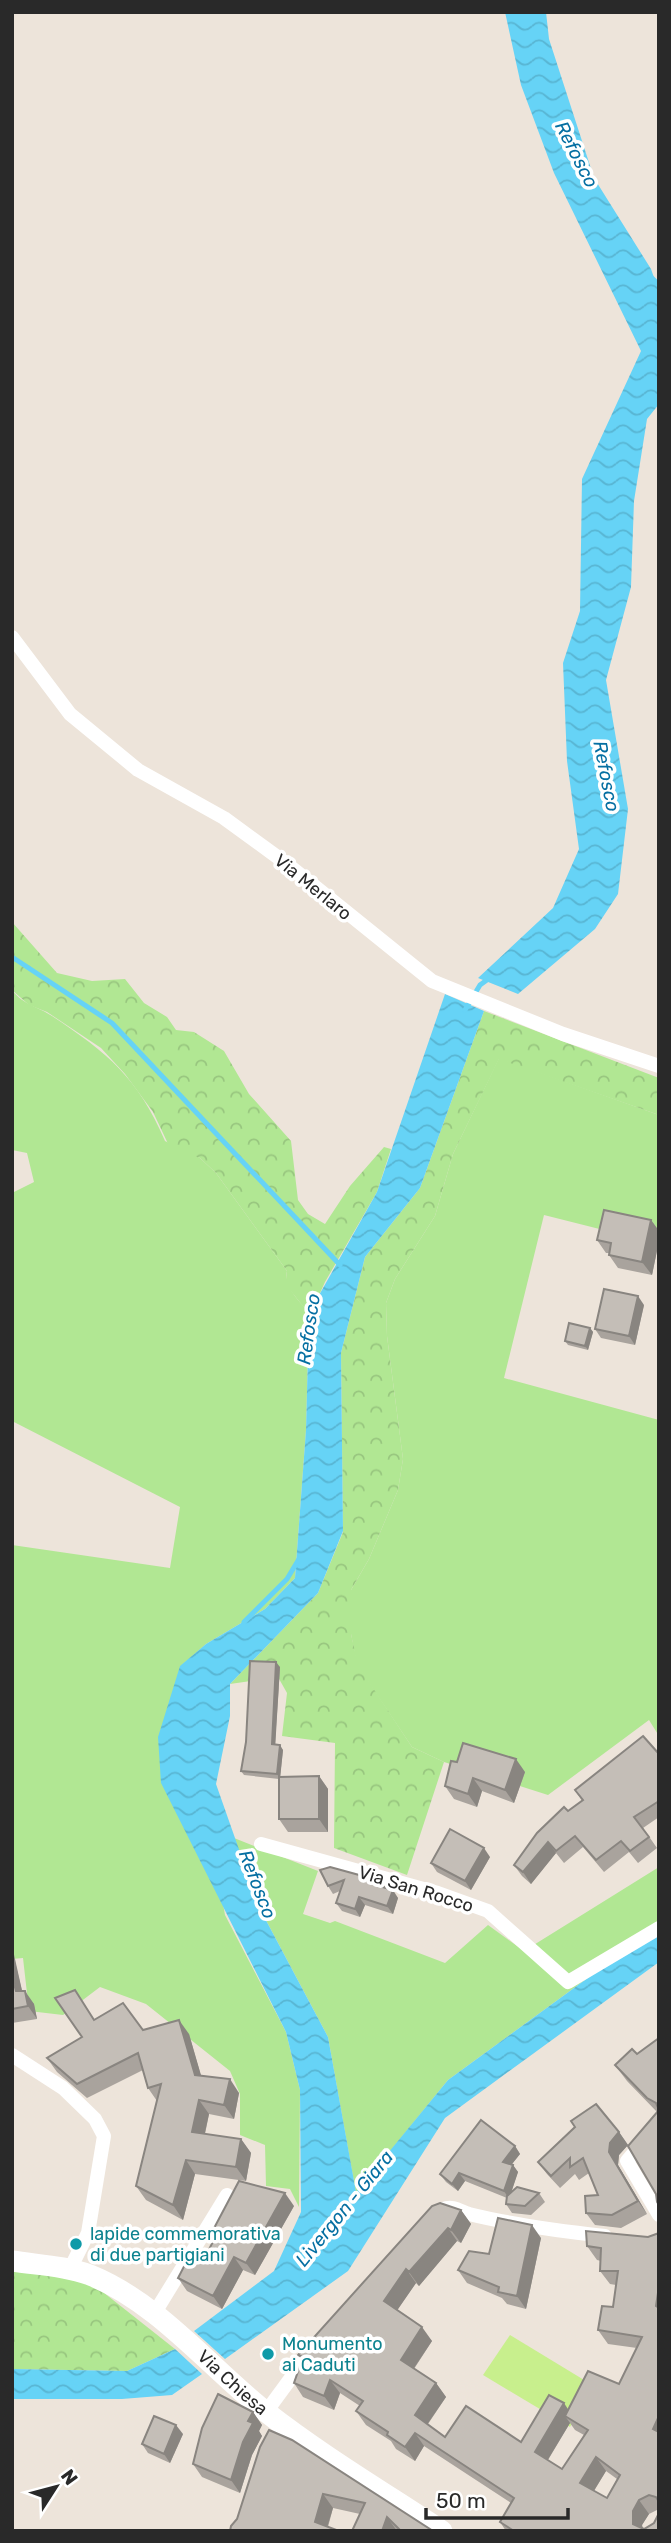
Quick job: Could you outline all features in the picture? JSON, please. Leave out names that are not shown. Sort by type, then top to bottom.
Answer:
[{"type":"main road","name":"Via Chiesa","points":[[12,2261],[70,2269],[91,2276],[154,2314],[236,2385],[274,2423],[442,2531]]},
{"type":"street","name":"Via Merlaro","points":[[12,637],[70,714],[138,770],[224,818],[432,981],[492,1007],[659,1066]]},
{"type":"street","name":"Via San Rocco","points":[[261,1844],[438,1892],[488,1911],[568,1982],[659,1928]]},
{"type":"street","points":[[12,2055],[63,2088],[95,2119],[103,2136],[88,2233],[70,2269]]},
{"type":"street","points":[[659,2123],[627,2161],[659,2215]]},
{"type":"street","points":[[154,2314],[228,2195]]},
{"type":"street","points":[[432,2213],[450,2207],[468,2214],[563,2232],[614,2237]]},
{"type":"street","points":[[274,2423],[301,2362],[327,2332]]},
{"type":"green space","points":[[12,922],[57,973],[92,981],[125,979],[144,1003],[167,1017],[176,1030],[194,1032],[224,1051],[249,1094],[291,1141],[298,1200],[308,1214],[325,1224],[350,1186],[384,1147],[391,1149],[377,1192],[325,1282],[310,1315],[286,1285],[287,1271],[216,1173],[200,1158],[170,1148],[153,1112],[125,1074],[101,1048],[47,1012],[29,1005],[12,990]]},
{"type":"green space","points":[[12,990],[21,999],[52,1016],[105,1055],[144,1100],[165,1141],[200,1158],[216,1173],[287,1271],[290,1289],[309,1313],[306,1430],[295,1578],[265,1609],[206,1644],[181,1666],[225,1915],[286,2032],[300,2090],[299,2207],[290,2189],[266,2186],[265,2145],[240,2135],[240,2094],[230,2071],[146,2004],[100,1987],[63,2015],[29,2011],[23,1958],[12,1959],[12,1545],[170,1568],[180,1507],[12,1421],[12,1193],[34,1182],[27,1153],[12,1150]]},
{"type":"green space","points":[[484,1011],[659,1078],[659,1115],[499,1059],[453,1154],[435,1216],[395,1279],[386,1303],[387,1336],[403,1459],[398,1490],[369,1559],[351,1590],[351,1634],[358,1665],[412,1747],[444,1762],[407,1875],[334,1848],[335,1743],[282,1736],[287,1693],[278,1677],[230,1684],[318,1593],[343,1532],[341,1353],[365,1257],[420,1188]]},
{"type":"green space","points":[[499,1058],[659,1115],[659,1244],[544,1215],[504,1378],[659,1420],[659,1736],[649,1720],[548,1795],[444,1762],[412,1747],[357,1665],[351,1634],[351,1590],[369,1559],[398,1490],[403,1459],[387,1336],[386,1303],[395,1279],[435,1216],[453,1154]]},
{"type":"green space","points":[[234,1838],[318,1871],[303,1914],[330,1923],[335,1921],[445,1963],[488,1925],[524,1951],[659,1867],[659,1926],[448,2080],[356,2193],[328,2037],[260,1909]]},
{"type":"green space","points":[[12,2263],[84,2277],[175,2349],[127,2371],[12,2369]]},
{"type":"green space","points":[[510,2335],[594,2386],[570,2427],[483,2375]]},
{"type":"water","points":[[505,12],[546,12],[549,39],[594,178],[651,269],[659,292],[659,404],[647,419],[634,501],[631,587],[606,680],[628,809],[618,894],[595,929],[518,994],[478,978],[553,908],[579,849],[567,761],[563,663],[580,611],[582,479],[641,351],[554,173],[521,85]]},
{"type":"water","name":"Livergon - Giara","points":[[445,994],[484,1011],[420,1188],[365,1257],[341,1353],[343,1531],[318,1593],[230,1684],[230,1716],[216,1784],[260,1909],[328,2037],[356,2192],[448,2080],[659,1926],[659,1962],[445,2118],[348,2271],[225,2359],[194,2331],[274,2271],[301,2212],[300,2090],[286,2032],[161,1783],[158,1737],[180,1666],[206,1644],[265,1609],[295,1578],[306,1430],[309,1313],[377,1192]]},
{"type":"water","points":[[175,2349],[202,2374],[172,2395],[122,2399],[12,2399],[12,2369],[127,2371]]},
{"type":"building","points":[[604,1210],[651,1220],[642,1262],[609,1255],[611,1243],[597,1240]]},
{"type":"building","points":[[604,1289],[638,1296],[629,1336],[595,1329]]},
{"type":"building","points":[[569,1323],[590,1328],[585,1346],[565,1341]]},
{"type":"building","points":[[250,1661],[276,1662],[272,1744],[280,1745],[277,1774],[241,1771],[246,1742]]},
{"type":"building","points":[[643,1736],[659,1754],[659,1801],[634,1817],[649,1837],[630,1851],[621,1841],[596,1860],[575,1836],[556,1851],[548,1842],[523,1872],[514,1865],[537,1833],[564,1807],[568,1811],[583,1800],[575,1790]]},
{"type":"building","points":[[463,1743],[516,1759],[505,1790],[473,1778],[468,1794],[445,1786],[451,1761],[457,1762]]},
{"type":"building","points":[[319,1776],[319,1819],[279,1819],[279,1777]]},
{"type":"building","points":[[450,1829],[484,1848],[465,1881],[431,1863]]},
{"type":"building","points":[[330,1867],[381,1881],[379,1886],[393,1890],[387,1906],[359,1897],[355,1909],[336,1903],[344,1880],[328,1886],[320,1870]]},
{"type":"building","points":[[12,1976],[16,1991],[25,1991],[28,2006],[12,2009]]},
{"type":"building","points":[[75,1990],[94,2020],[123,2003],[143,2030],[179,2020],[195,2075],[230,2079],[224,2105],[199,2100],[192,2132],[241,2139],[236,2167],[186,2160],[173,2205],[136,2186],[161,2084],[148,2088],[138,2053],[77,2084],[47,2058],[82,2037],[55,1998]]},
{"type":"building","points":[[659,2038],[659,2110],[656,2103],[647,2098],[615,2065],[632,2049],[637,2054]]},
{"type":"building","points":[[596,2104],[619,2132],[610,2143],[609,2152],[638,2201],[612,2215],[586,2213],[585,2196],[598,2195],[583,2158],[570,2167],[570,2158],[551,2176],[538,2162],[575,2127],[571,2121]]},
{"type":"building","points":[[659,2110],[659,2205],[656,2194],[628,2146]]},
{"type":"building","points":[[481,2120],[515,2146],[503,2162],[513,2165],[504,2191],[459,2173],[452,2184],[440,2174]]},
{"type":"building","points":[[239,2181],[285,2193],[246,2263],[234,2257],[213,2296],[178,2278],[191,2253],[204,2259],[217,2234],[212,2232]]},
{"type":"building","points":[[517,2187],[539,2193],[525,2206],[506,2204],[507,2196]]},
{"type":"building","points":[[440,2203],[461,2210],[451,2230],[448,2228],[409,2272],[406,2269],[384,2301],[422,2327],[401,2360],[436,2383],[415,2415],[445,2437],[466,2406],[521,2442],[549,2395],[564,2403],[535,2452],[562,2469],[588,2430],[565,2416],[588,2371],[619,2384],[642,2337],[598,2330],[602,2306],[613,2307],[618,2271],[600,2271],[601,2248],[587,2246],[586,2231],[648,2237],[659,2233],[659,2286],[656,2306],[659,2308],[659,2416],[653,2429],[659,2432],[659,2502],[656,2497],[649,2495],[639,2500],[633,2511],[633,2524],[644,2529],[654,2523],[659,2513],[659,2531],[514,2531],[500,2522],[514,2498],[415,2433],[405,2447],[356,2411],[363,2401],[330,2380],[324,2396],[294,2383],[303,2357],[298,2355],[432,2206]],"holes":[[[596,2457],[620,2475],[607,2498],[580,2483]]]},
{"type":"building","points":[[498,2218],[532,2225],[517,2296],[498,2292],[499,2287],[458,2270],[469,2251],[489,2254]]},
{"type":"building","points":[[218,2394],[253,2412],[248,2421],[253,2423],[243,2442],[231,2480],[193,2464],[202,2428]]},
{"type":"building","points":[[154,2416],[176,2425],[164,2454],[142,2444]]},
{"type":"building","points":[[269,2430],[292,2440],[433,2531],[401,2531],[387,2517],[382,2531],[352,2531],[365,2503],[323,2494],[315,2522],[339,2531],[230,2531],[237,2519],[260,2447]]},
{"type":"waterway","name":"Refosco","points":[[650,276],[659,285]]},
{"type":"waterway","points":[[12,957],[112,1023],[340,1265]]},
{"type":"waterway","name":"Refosco","points":[[465,1010],[480,985],[491,977]]},
{"type":"waterway","name":"Refosco","points":[[244,1622],[287,1579],[299,1559]]},
{"type":"place","name":"lapide commemorativa di due partigiani","points":[[76,2244]]},
{"type":"place","name":"Monumento ai Caduti","points":[[268,2354]]}]
